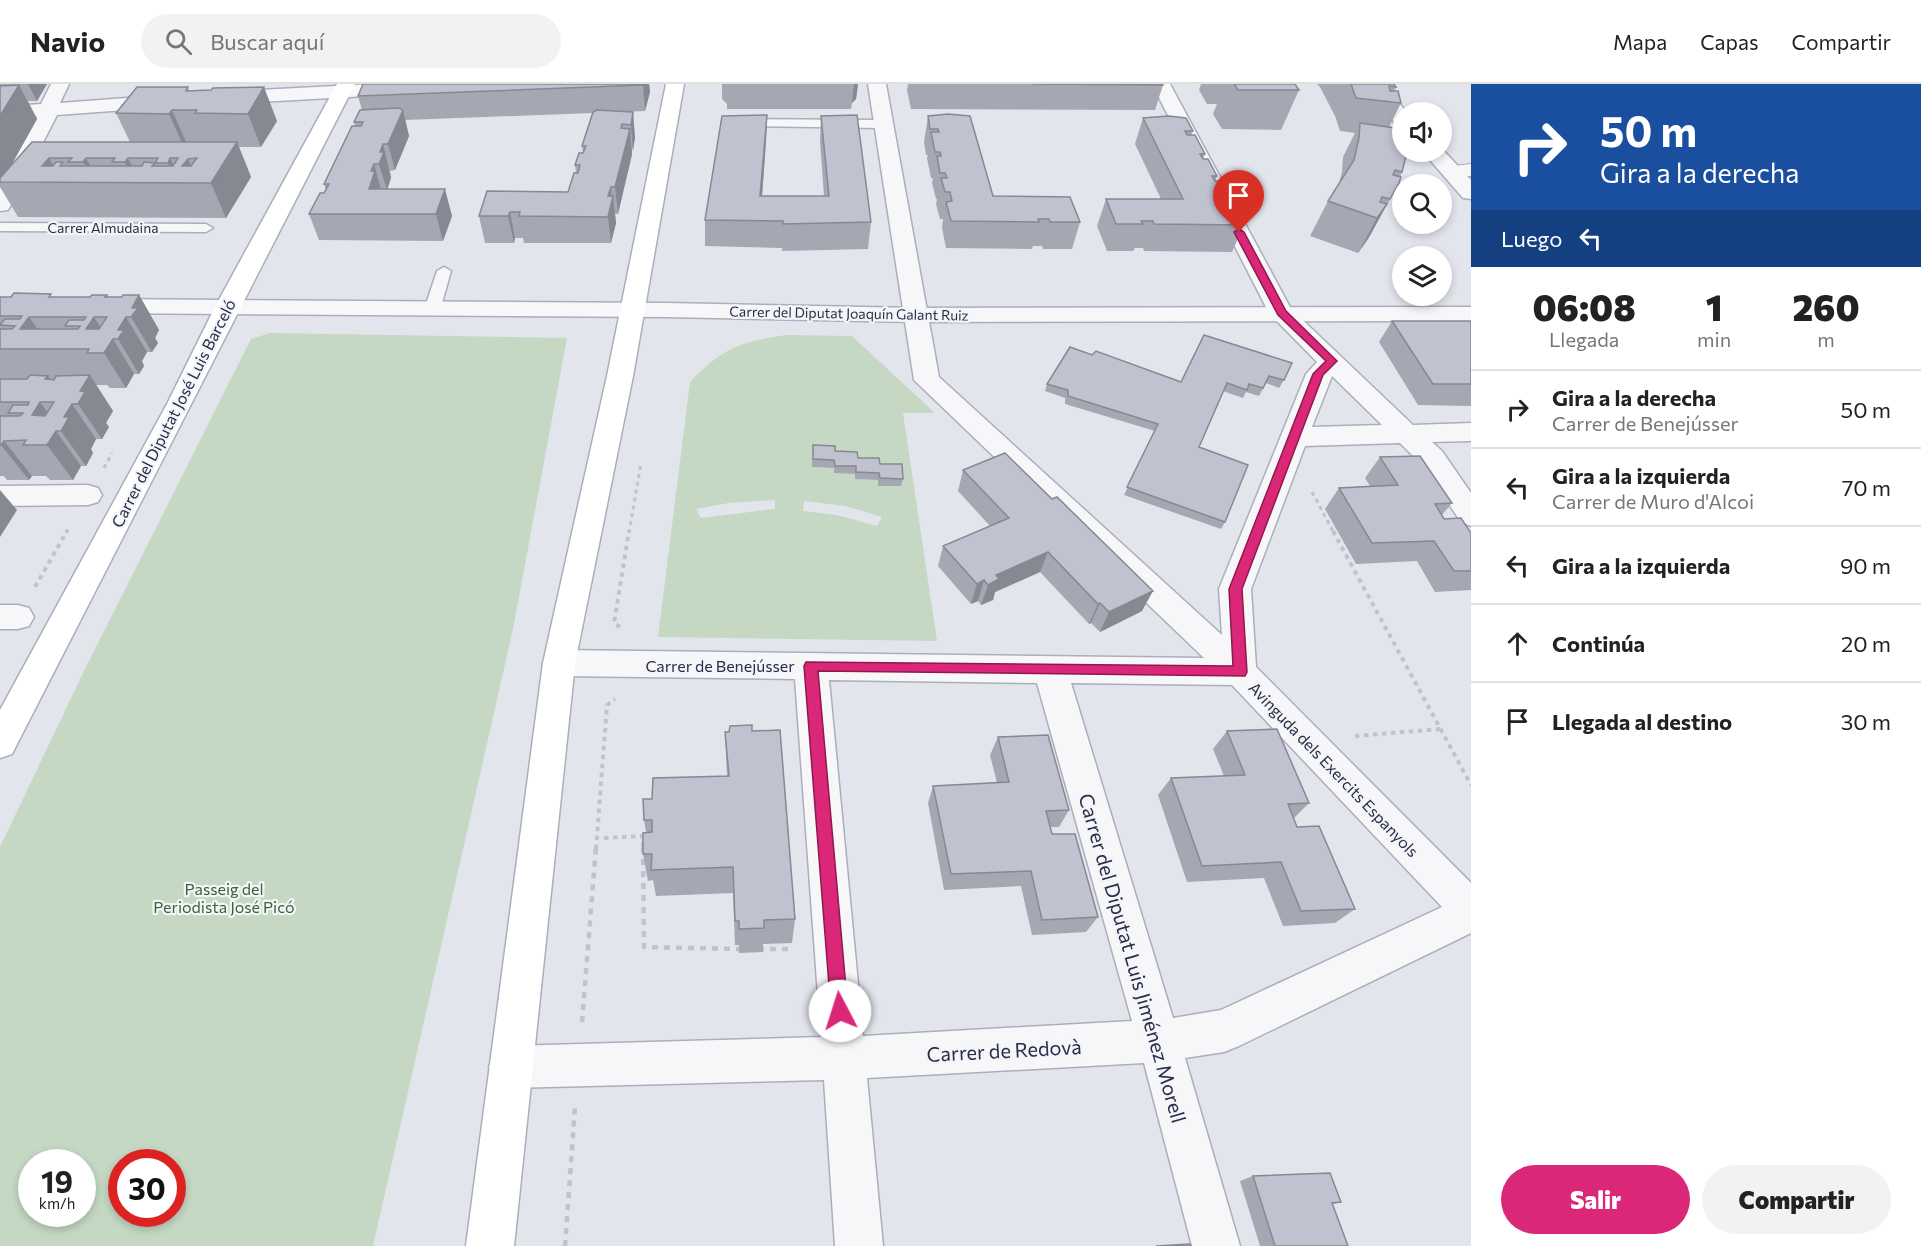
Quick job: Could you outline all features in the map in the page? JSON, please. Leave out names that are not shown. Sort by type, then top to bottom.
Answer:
[{"type":"main road","points":[[490,1246],[559,663],[633,310],[675,84]]},
{"type":"main road","name":"Carrer del Diputat José Luis Barceló","points":[[0,743],[180,404],[227,307],[344,87]]},
{"type":"street","points":[[0,205],[50,109],[51,101],[60,84]]},
{"type":"street","name":"Avinguda dels Exercits Espanyols","points":[[876,84],[927,380],[1240,672],[1471,912]]},
{"type":"street","points":[[1161,84],[1281,313],[1432,458],[1471,515]]},
{"type":"street","points":[[1371,84],[1392,107]]},
{"type":"street","points":[[0,113],[344,87],[425,87]]},
{"type":"street","points":[[21,166],[44,166]]},
{"type":"street","points":[[1461,170],[1471,193]]},
{"type":"street","name":"Carrer del Diputat Joaquín Galant Ruiz","points":[[79,306],[633,310],[915,315],[1471,314]]},
{"type":"street","points":[[1240,672],[1235,589],[1319,374],[1332,361]]},
{"type":"street","points":[[1294,437],[1471,432]]},
{"type":"street","points":[[0,496],[88,495]]},
{"type":"street","name":"Carrer de Benejússer","points":[[559,663],[1240,672]]},
{"type":"street","points":[[811,666],[859,1246]]},
{"type":"street","name":"Carrer del Diputat Luis Jiménez Morell","points":[[1050,670],[1159,1041],[1216,1246]]},
{"type":"street","name":"Carrer de Redovà","points":[[510,1067],[844,1057],[1159,1041],[1224,1031],[1471,912]]},
{"type":"lane","points":[[735,123],[884,124]]},
{"type":"lane","name":"Carrer Almudaina","points":[[0,227],[206,228]]},
{"type":"lane","points":[[432,309],[444,271]]},
{"type":"path","points":[[1310,489],[1471,785]]},
{"type":"path","points":[[1364,744],[1355,736],[1442,729]]},
{"type":"path","points":[[604,838],[643,836],[644,947],[796,949]]},
{"type":"green space","name":"Passeig del Periodista José Picó","points":[[270,333],[567,338],[513,629],[373,1246],[0,1246],[0,847],[84,671],[251,339]]},
{"type":"green space","points":[[786,335],[852,336],[935,413],[903,413],[937,641],[658,637],[690,382],[712,361],[733,348]],"holes":[[[878,466],[901,486],[879,486],[878,480],[856,479],[855,474],[834,473],[834,468],[813,467]],[[775,500],[775,509],[701,518],[696,509],[729,503]],[[804,501],[846,506],[882,517],[877,526],[837,515],[803,511]]]},
{"type":"building","points":[[363,84],[643,84],[643,85],[358,96]]},
{"type":"building","points":[[1031,84],[1163,84],[1163,85]]},
{"type":"building","points":[[1234,84],[1295,84],[1299,90],[1238,90]]},
{"type":"building","points":[[1351,84],[1394,84],[1396,87],[1389,86],[1390,91],[1398,91],[1401,102],[1392,102],[1356,98]]},
{"type":"building","points":[[19,85],[0,116],[0,86]]},
{"type":"building","points":[[137,87],[188,87],[186,91],[264,87],[248,114],[195,113],[197,110],[172,110],[169,114],[116,113]]},
{"type":"building","points":[[398,108],[403,110],[388,144],[383,144],[380,152],[384,152],[379,164],[374,164],[371,171],[375,171],[369,189],[445,189],[436,214],[309,214],[320,193],[324,193],[329,184],[324,184],[352,126],[361,126],[363,122],[354,122],[360,110]]},
{"type":"building","points":[[597,110],[633,112],[631,125],[622,124],[621,128],[630,129],[615,187],[611,187],[608,196],[613,196],[608,217],[519,216],[520,212],[510,212],[508,216],[479,216],[487,191],[568,192],[574,173],[578,173],[580,165],[575,165],[579,153],[583,153],[586,146],[582,146],[593,112]]},
{"type":"building","points":[[948,114],[970,116],[993,196],[1070,197],[1080,222],[1050,222],[1049,219],[1038,219],[1039,222],[951,221],[946,202],[952,201],[950,192],[945,192],[941,178],[947,178],[945,173],[940,173],[937,156],[941,156],[940,152],[935,152],[931,132],[939,132],[938,129],[930,129],[928,116]]},
{"type":"building","points":[[767,115],[760,196],[829,196],[821,116],[857,115],[871,222],[783,224],[783,221],[705,220],[722,116]]},
{"type":"building","points":[[1169,116],[1186,118],[1193,131],[1185,131],[1187,135],[1195,135],[1205,154],[1200,154],[1203,159],[1208,159],[1217,176],[1212,176],[1215,181],[1220,181],[1227,195],[1223,195],[1228,204],[1233,205],[1244,225],[1154,224],[1153,221],[1141,221],[1143,224],[1116,224],[1106,199],[1183,199],[1143,118]]},
{"type":"building","points":[[1360,123],[1392,128],[1392,162],[1404,162],[1402,172],[1395,170],[1392,174],[1392,195],[1390,199],[1382,197],[1380,202],[1387,204],[1377,218],[1328,201],[1354,160]]},
{"type":"building","points":[[32,142],[237,142],[211,183],[0,182],[0,178]],"holes":[[[49,158],[72,158],[68,162],[83,162],[86,158],[115,158],[112,162],[125,162],[128,158],[158,158],[155,163],[144,162],[142,166],[60,166],[63,162],[56,162],[53,166],[42,166]],[[170,158],[178,158],[173,166],[152,166],[155,163],[168,163]],[[197,158],[191,166],[182,166],[188,159]]]},
{"type":"building","points":[[14,293],[51,294],[49,297],[139,295],[132,308],[138,308],[131,317],[126,317],[118,330],[124,330],[118,339],[113,339],[104,353],[87,353],[89,349],[0,349],[0,329],[12,329],[15,326],[0,325],[5,319],[20,319],[22,316],[0,316],[0,297],[11,297]],"holes":[[[29,317],[86,317],[84,320],[69,320],[65,326],[80,326],[78,329],[20,329]],[[94,317],[107,317],[99,329],[86,329]]]},
{"type":"building","points":[[1392,321],[1471,321],[1471,384],[1433,384]]},
{"type":"building","points":[[1204,335],[1292,363],[1284,380],[1269,376],[1263,388],[1249,384],[1247,390],[1227,383],[1199,447],[1248,465],[1225,522],[1127,487],[1158,424],[1068,396],[1068,390],[1047,384],[1070,347],[1092,355],[1096,351],[1181,382]]},
{"type":"building","points":[[30,375],[48,376],[45,379],[54,380],[56,376],[90,375],[80,391],[85,392],[78,404],[72,404],[64,417],[69,417],[61,431],[56,431],[47,445],[23,445],[26,440],[4,441],[0,445],[0,416],[20,416],[23,413],[8,413],[13,405],[28,405],[29,402],[0,402],[0,379],[27,379]],"holes":[[[40,402],[54,402],[45,416],[32,415]]]},
{"type":"building","points":[[813,445],[835,446],[835,451],[857,452],[858,458],[879,458],[880,464],[902,464],[903,479],[880,478],[879,473],[856,472],[856,466],[835,466],[834,460],[813,459]]},
{"type":"building","points":[[1005,453],[1052,499],[1057,497],[1153,591],[1109,612],[1100,603],[1098,604],[1048,552],[996,575],[999,579],[988,585],[984,580],[977,584],[943,546],[1009,518],[963,470]]},
{"type":"building","points":[[1420,456],[1452,503],[1435,504],[1444,519],[1461,518],[1471,533],[1471,571],[1454,571],[1434,541],[1372,543],[1339,488],[1398,485],[1380,457]]},
{"type":"building","points":[[752,725],[752,731],[780,730],[795,919],[764,920],[764,928],[739,929],[739,921],[735,921],[733,867],[651,870],[652,854],[643,854],[643,833],[652,832],[652,820],[644,820],[643,799],[652,799],[653,778],[729,776],[725,732],[729,732],[730,726]]},
{"type":"building","points":[[1277,729],[1309,803],[1288,804],[1297,827],[1319,826],[1355,909],[1301,911],[1281,862],[1202,866],[1171,778],[1245,775],[1227,731]]},
{"type":"building","points":[[1048,735],[1069,810],[1046,811],[1052,834],[1075,834],[1098,917],[1042,920],[1031,871],[951,874],[933,786],[1009,782],[998,737]]},
{"type":"building","points":[[1330,1173],[1341,1202],[1332,1203],[1348,1246],[1275,1246],[1253,1176]]},
{"type":"building","points":[[1190,1244],[1191,1246],[1156,1246]]},
{"type":"route","points":[[840,1011],[811,666],[1240,672],[1235,589],[1319,374],[1332,361],[1281,313],[1239,232]]}]
